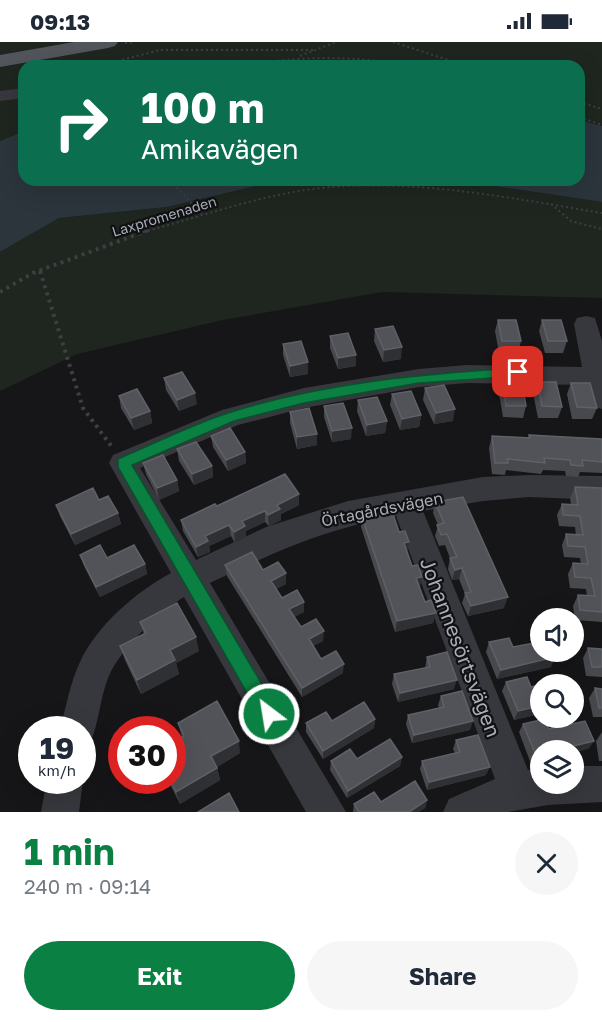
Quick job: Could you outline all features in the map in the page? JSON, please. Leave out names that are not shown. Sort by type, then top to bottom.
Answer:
[{"type":"main road","points":[[0,61],[108,42]]},
{"type":"street","points":[[0,96],[18,94]]},
{"type":"street","points":[[327,812],[123,463],[231,417],[304,398],[419,378],[466,374],[599,387],[586,324]]},
{"type":"street","name":"Örtagårdsvägen","points":[[81,716],[93,670],[119,635],[158,596],[189,578],[277,536],[314,522],[348,513],[483,489],[529,486],[602,488]]},
{"type":"street","name":"Johannesörtsvägen","points":[[405,503],[518,791]]},
{"type":"street","points":[[462,812],[518,791],[579,784],[602,784]]},
{"type":"street","points":[[60,812],[63,794]]},
{"type":"path","points":[[279,60],[297,57],[336,42]]},
{"type":"path","points":[[393,42],[448,60]]},
{"type":"path","points":[[118,60],[160,50],[315,50]]},
{"type":"path","points":[[297,57],[367,60]]},
{"type":"path","points":[[585,104],[602,109]]},
{"type":"path","points":[[585,119],[602,125]]},
{"type":"path","points":[[176,186],[202,214]]},
{"type":"path","name":"Laxpromenaden","points":[[0,292],[40,271],[132,235],[202,214],[293,192],[350,186]]},
{"type":"path","name":"Laxpromenaden","points":[[372,186],[479,194],[602,213]]},
{"type":"path","points":[[550,204],[571,221],[602,229]]},
{"type":"path","points":[[40,271],[83,408],[123,463]]},
{"type":"shaded area","points":[[0,42],[602,42],[602,126],[585,122],[585,60],[18,60],[18,134],[0,141]]},
{"type":"shaded area","points":[[585,122],[602,126],[602,202],[494,186],[585,186]]},
{"type":"shaded area","points":[[18,134],[18,186],[256,186],[167,207],[59,218],[0,252],[0,141]]},
{"type":"shaded area","points":[[256,186],[494,186],[602,202],[602,298],[382,292],[223,320],[77,354],[0,391],[0,252],[59,218],[167,207]]},
{"type":"building","points":[[498,320],[516,320],[521,341],[502,341]]},
{"type":"building","points":[[542,320],[561,320],[567,341],[548,341]]},
{"type":"building","points":[[393,326],[402,347],[384,350],[375,329]]},
{"type":"building","points":[[348,333],[356,355],[338,358],[330,336]]},
{"type":"building","points":[[301,341],[308,362],[290,366],[283,344]]},
{"type":"building","points":[[182,372],[195,393],[177,400],[164,378]]},
{"type":"building","points":[[502,381],[522,382],[526,406],[506,406]]},
{"type":"building","points":[[537,382],[556,382],[562,407],[542,406]]},
{"type":"building","points":[[571,383],[590,383],[597,408],[577,407]]},
{"type":"building","points":[[444,385],[455,409],[436,413],[425,388]]},
{"type":"building","points":[[137,389],[150,411],[131,418],[119,396]]},
{"type":"building","points":[[411,391],[421,415],[402,419],[392,394]]},
{"type":"building","points":[[377,397],[387,421],[367,425],[358,400]]},
{"type":"building","points":[[343,403],[352,428],[332,431],[324,406]]},
{"type":"building","points":[[309,408],[317,434],[297,437],[290,412]]},
{"type":"building","points":[[230,428],[245,452],[226,460],[211,436]]},
{"type":"building","points":[[529,435],[602,439],[602,462],[582,460],[583,466],[571,465],[570,460],[544,458],[545,463],[507,459],[508,463],[495,463],[492,436],[530,438]]},
{"type":"building","points":[[196,442],[212,466],[192,474],[177,449]]},
{"type":"building","points":[[163,455],[177,480],[157,488],[143,463]]},
{"type":"building","points":[[285,474],[299,494],[277,505],[280,509],[268,515],[265,511],[242,521],[245,526],[234,532],[229,525],[205,536],[208,541],[196,547],[181,520]]},
{"type":"building","points":[[575,487],[602,488],[602,612],[580,608],[578,595],[595,596],[591,578],[575,577],[573,563],[588,564],[585,547],[568,546],[566,534],[583,535],[580,516],[563,515],[562,504],[578,505]]},
{"type":"building","points":[[93,488],[99,500],[108,496],[118,513],[71,534],[56,505]]},
{"type":"building","points":[[463,497],[508,597],[471,606],[465,593],[471,592],[462,568],[455,570],[450,558],[457,557],[447,534],[441,535],[437,525],[444,523],[435,502]]},
{"type":"building","points":[[392,511],[399,532],[405,531],[409,542],[404,543],[412,566],[418,565],[422,577],[416,578],[425,602],[431,600],[436,613],[397,621],[362,517]]},
{"type":"building","points":[[100,545],[107,558],[134,545],[145,564],[96,587],[80,555]]},
{"type":"building","points":[[252,552],[263,570],[278,562],[286,573],[271,581],[282,598],[297,590],[304,602],[289,609],[301,627],[316,619],[324,631],[309,639],[321,659],[336,651],[344,664],[302,688],[225,565]]},
{"type":"building","points":[[177,603],[196,637],[170,650],[175,660],[137,680],[120,646],[146,633],[140,622]]},
{"type":"building","points":[[509,638],[513,647],[530,644],[530,662],[534,662],[501,670],[489,642]]},
{"type":"building","points":[[588,648],[602,649],[602,667],[592,667]]},
{"type":"building","points":[[447,652],[457,680],[400,693],[394,674],[430,667],[427,657]]},
{"type":"building","points":[[527,677],[530,684],[530,708],[518,711],[506,682]]},
{"type":"building","points":[[595,688],[602,689],[602,708],[599,708]]},
{"type":"building","points":[[462,691],[473,721],[414,735],[408,715],[444,707],[441,696]]},
{"type":"building","points":[[217,701],[239,741],[211,756],[217,768],[186,786],[186,718]]},
{"type":"building","points":[[364,702],[375,719],[323,751],[306,723],[326,712],[332,721]]},
{"type":"building","points":[[585,721],[594,741],[584,743],[584,740],[530,741],[523,724],[530,722],[530,728],[584,728]]},
{"type":"building","points":[[478,735],[490,767],[429,782],[422,761],[460,752],[456,740]]},
{"type":"building","points":[[390,739],[402,757],[348,791],[331,761],[350,749],[357,759]]},
{"type":"building","points":[[415,781],[427,800],[409,812],[359,812],[354,804],[374,792],[381,802]]},
{"type":"building","points":[[229,793],[239,812],[198,812]]},
{"type":"route","points":[[269,714],[123,463],[231,417],[304,398],[419,378],[518,372]]}]
